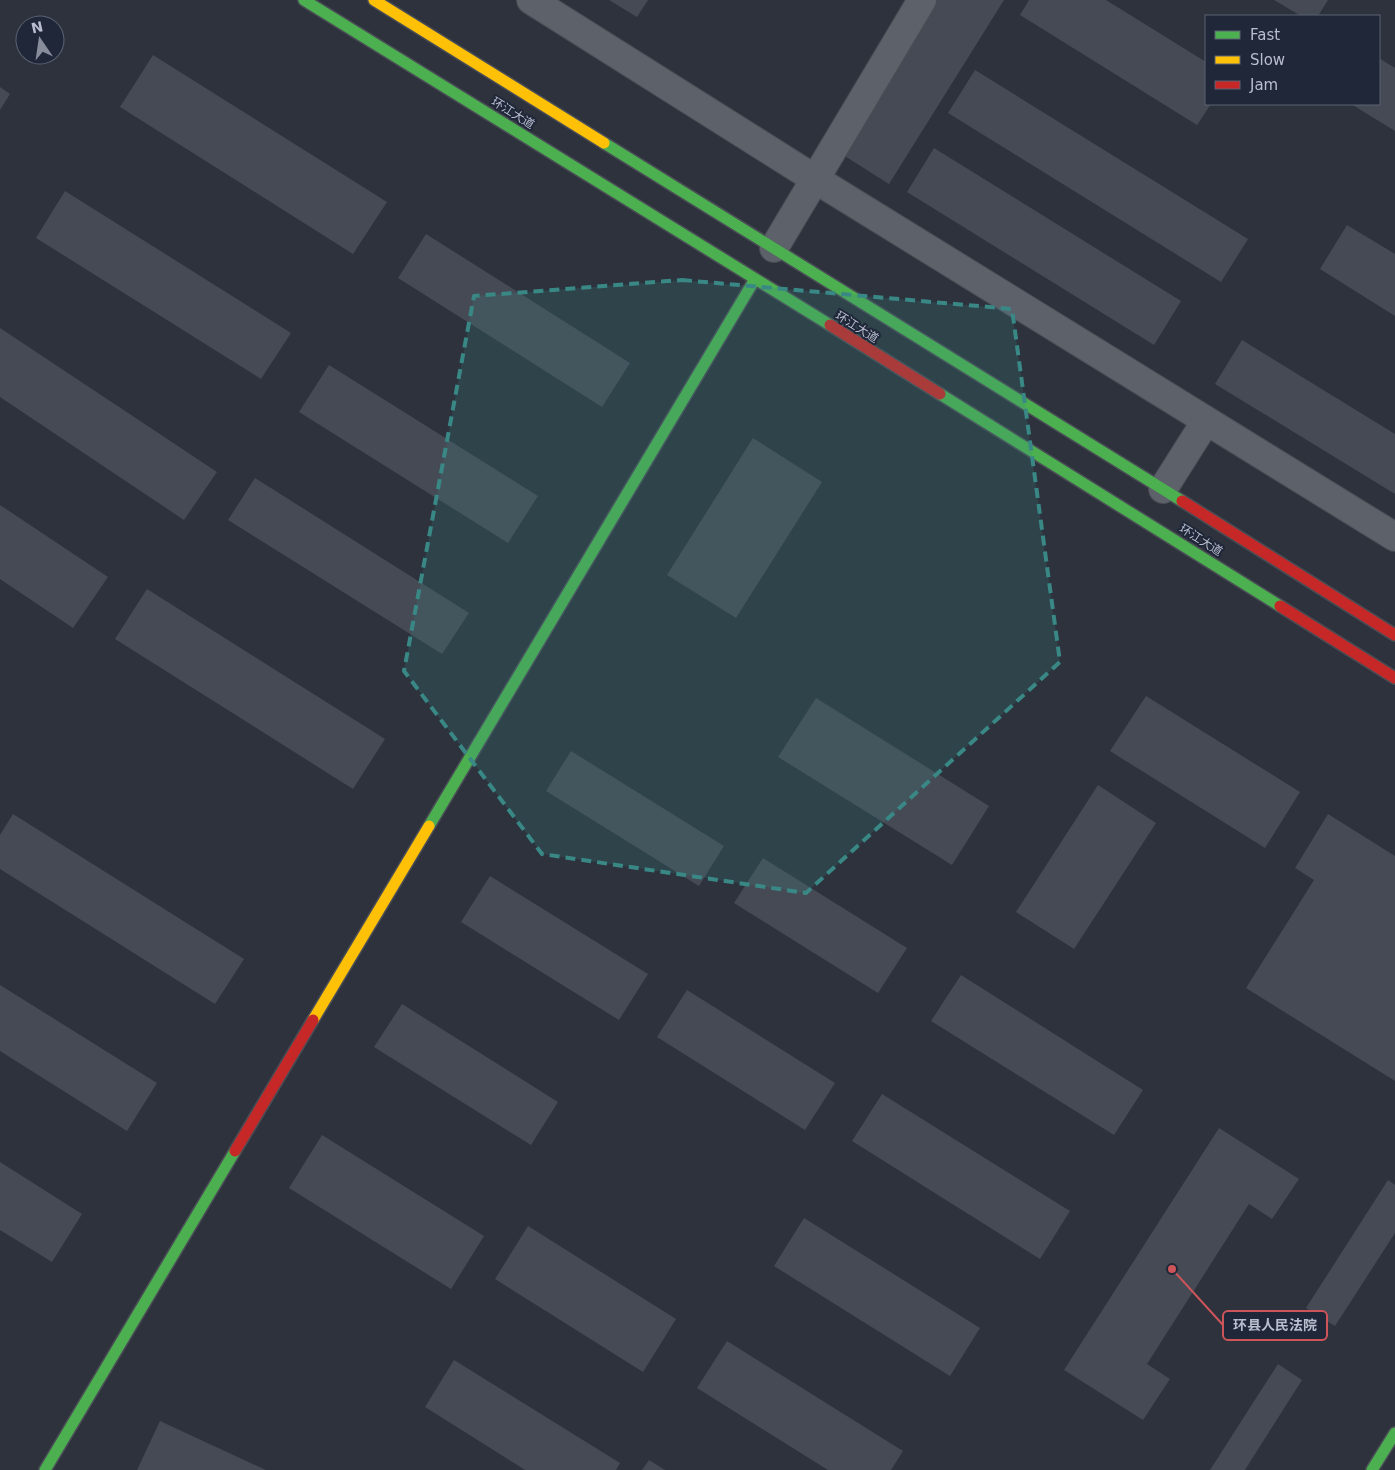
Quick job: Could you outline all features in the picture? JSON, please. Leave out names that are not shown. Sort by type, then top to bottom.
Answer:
[{"type":"main road","name":"环江大道","points":[[304,0],[1395,678]]},
{"type":"main road","name":"环江大道","points":[[374,0],[1395,635]]},
{"type":"main road","points":[[45,1470],[755,280]]},
{"type":"main road","points":[[1372,1470],[1395,1433]]},
{"type":"street","points":[[531,0],[815,179],[1395,538]]},
{"type":"street","points":[[774,248],[922,0]]},
{"type":"street","points":[[1163,489],[1206,421]]},
{"type":"highlighted area","points":[[682,280],[1012,309],[1060,662],[806,893],[542,854],[404,671],[474,296]]},
{"type":"building","points":[[609,0],[648,0],[637,17]]},
{"type":"building","points":[[935,0],[1004,0],[889,184],[840,153]]},
{"type":"building","points":[[1029,0],[1106,0],[1205,61],[1205,105],[1210,105],[1197,125],[1020,15]]},
{"type":"building","points":[[1274,0],[1328,0],[1319,15],[1299,15]]},
{"type":"building","points":[[153,55],[387,202],[353,254],[120,107]]},
{"type":"building","points":[[1380,59],[1395,68],[1395,131],[1353,105],[1380,105]]},
{"type":"building","points":[[975,70],[1248,239],[1221,282],[948,113]]},
{"type":"building","points":[[0,87],[10,94],[0,110]]},
{"type":"building","points":[[934,148],[1181,301],[1154,345],[907,192]]},
{"type":"building","points":[[65,191],[291,333],[261,379],[36,238]]},
{"type":"building","points":[[1347,225],[1395,254],[1395,316],[1320,269]]},
{"type":"building","points":[[426,234],[630,363],[602,407],[398,278]]},
{"type":"building","points":[[0,328],[217,472],[184,520],[0,397]]},
{"type":"building","points":[[1242,340],[1395,434],[1395,494],[1215,384]]},
{"type":"building","points":[[329,365],[538,496],[508,543],[299,412]]},
{"type":"building","points":[[753,438],[822,482],[736,618],[667,575]]},
{"type":"building","points":[[255,478],[469,613],[442,654],[228,520]]},
{"type":"building","points":[[0,505],[108,577],[73,628],[0,579]]},
{"type":"building","points":[[147,589],[385,739],[353,789],[115,639]]},
{"type":"building","points":[[1146,696],[1300,792],[1265,848],[1110,751]]},
{"type":"building","points":[[816,698],[989,806],[952,865],[778,757]]},
{"type":"building","points":[[571,751],[724,846],[699,886],[546,791]]},
{"type":"building","points":[[1098,785],[1156,823],[1074,949],[1016,912]]},
{"type":"building","points":[[13,814],[244,959],[215,1004],[0,869],[0,835]]},
{"type":"building","points":[[1328,814],[1395,856],[1395,1081],[1246,988],[1314,880],[1295,868]]},
{"type":"building","points":[[763,858],[907,948],[878,993],[734,903]]},
{"type":"building","points":[[490,876],[648,974],[619,1020],[461,922]]},
{"type":"building","points":[[961,975],[1143,1090],[1114,1135],[931,1021]]},
{"type":"building","points":[[0,985],[157,1083],[127,1131],[0,1051]]},
{"type":"building","points":[[687,990],[835,1083],[805,1130],[657,1037]]},
{"type":"building","points":[[402,1004],[558,1102],[531,1145],[374,1047]]},
{"type":"building","points":[[882,1094],[1070,1211],[1040,1259],[852,1141]]},
{"type":"building","points":[[1219,1128],[1299,1179],[1272,1219],[1249,1204],[1147,1364],[1170,1379],[1143,1420],[1064,1370]]},
{"type":"building","points":[[322,1135],[484,1236],[451,1289],[289,1188]]},
{"type":"building","points":[[0,1162],[82,1214],[52,1262],[0,1230]]},
{"type":"building","points":[[1388,1180],[1395,1185],[1395,1233],[1335,1326],[1306,1308]]},
{"type":"building","points":[[804,1218],[980,1328],[950,1376],[774,1266]]},
{"type":"building","points":[[528,1226],[676,1319],[643,1372],[495,1279]]},
{"type":"building","points":[[727,1341],[903,1451],[891,1470],[828,1470],[697,1388]]},
{"type":"building","points":[[454,1360],[620,1463],[616,1470],[525,1470],[425,1407]]},
{"type":"building","points":[[1278,1364],[1302,1380],[1245,1470],[1210,1470]]},
{"type":"building","points":[[160,1421],[266,1470],[137,1470]]},
{"type":"building","points":[[649,1460],[665,1470],[642,1470]]},
{"type":"traffic: fast","points":[[304,0],[830,325]]},
{"type":"traffic: fast","points":[[604,143],[1182,501]]},
{"type":"traffic: fast","points":[[429,826],[755,279]]},
{"type":"traffic: fast","points":[[940,394],[1280,606]]},
{"type":"traffic: fast","points":[[45,1470],[235,1151]]},
{"type":"traffic: fast","points":[[1372,1470],[1395,1433]]},
{"type":"traffic: slow","points":[[374,0],[604,143]]},
{"type":"traffic: slow","points":[[313,1020],[429,826]]},
{"type":"traffic: jam","points":[[830,325],[940,394]]},
{"type":"traffic: jam","points":[[1182,501],[1395,635]]},
{"type":"traffic: jam","points":[[1280,606],[1395,678]]},
{"type":"traffic: jam","points":[[235,1151],[313,1020]]},
{"type":"place","name":"环县人民法院","points":[[1172,1269]]}]
